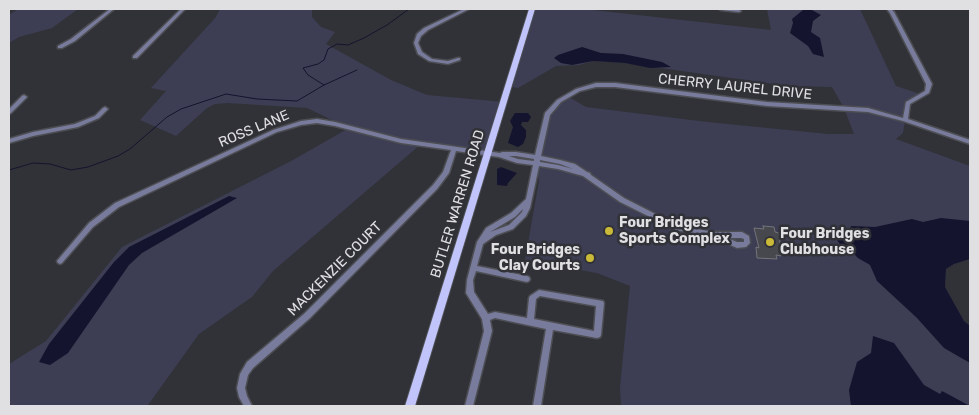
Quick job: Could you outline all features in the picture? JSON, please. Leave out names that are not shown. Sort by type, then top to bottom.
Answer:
[{"type":"main road","name":"BUTLER WARREN ROAD","points":[[410,406],[532,9]]},
{"type":"street","points":[[60,47],[73,40],[112,9]]},
{"type":"street","points":[[134,57],[183,9]]},
{"type":"street","points":[[458,60],[445,63],[427,58],[418,49],[417,40],[426,29],[467,9]]},
{"type":"street","points":[[721,9],[739,11]]},
{"type":"street","points":[[891,10],[929,84],[927,92],[908,103],[905,120]]},
{"type":"street","name":"CHERRY LAUREL DRIVE","points":[[473,268],[480,242],[494,233],[511,227],[524,214],[527,208],[547,114],[558,101],[578,90],[596,86],[615,85],[767,104],[868,110],[905,120],[970,142]]},
{"type":"street","points":[[9,112],[24,96]]},
{"type":"street","points":[[9,141],[33,134],[76,126],[97,117],[105,109]]},
{"type":"street","name":"ROSS LANE","points":[[60,261],[91,225],[117,205],[272,132],[291,125],[310,122],[326,122],[401,141],[500,155],[517,161],[536,160],[588,176],[622,200],[678,228],[714,235]]},
{"type":"street","name":"MACKENZIE COURT","points":[[248,406],[242,397],[241,388],[244,374],[250,365],[307,316],[435,187],[446,173],[454,148]]},
{"type":"street","points":[[470,406],[488,332],[486,318],[470,293],[470,280],[473,268],[527,279]]},
{"type":"street","points":[[486,318],[495,315],[530,322],[550,326],[597,335],[600,303],[539,293],[533,298],[530,322]]},
{"type":"street","points":[[537,406],[550,326]]},
{"type":"shaded area","points":[[18,9],[78,9],[52,28],[19,37],[9,43],[9,15]]},
{"type":"shaded area","points":[[220,9],[312,9],[312,17],[321,27],[335,32],[326,44],[391,80],[427,95],[504,102],[488,153],[421,144],[273,271],[252,297],[199,334],[149,406],[9,406],[9,364],[46,341],[122,247],[293,160],[349,128],[307,108],[228,103],[215,104],[207,108],[176,136],[140,120],[166,91],[151,88],[216,17]]},
{"type":"shaded area","points":[[532,9],[584,9],[771,30],[767,9],[860,9],[896,86],[923,95],[908,103],[903,133],[896,139],[970,166],[970,259],[954,264],[946,269],[945,287],[964,321],[970,326],[970,406],[621,406],[620,387],[630,286],[597,273],[525,260],[539,181],[536,163],[547,114],[567,96],[586,107],[707,122],[828,134],[854,134],[844,108],[832,87],[788,86],[625,63],[593,61],[579,65],[556,66],[518,88],[508,86]]},
{"type":"shaded area","points":[[810,9],[821,15],[813,21],[811,32],[820,38],[824,57],[813,54],[808,46],[790,33],[793,23],[792,19],[803,10]]},
{"type":"shaded area","points":[[582,47],[601,53],[623,54],[662,62],[671,67],[650,68],[625,63],[593,61],[572,65],[561,63],[554,58]]},
{"type":"shaded area","points":[[515,113],[528,113],[531,117],[528,122],[522,122],[521,125],[526,130],[526,137],[523,144],[518,147],[508,143],[513,127],[510,121]]},
{"type":"shaded area","points":[[501,167],[517,173],[507,186],[497,185],[497,169]]},
{"type":"shaded area","points":[[229,196],[237,198],[142,253],[129,265],[68,353],[50,365],[39,362],[49,344],[114,262],[129,247]]},
{"type":"shaded area","points":[[941,218],[970,221],[970,259],[954,264],[946,269],[945,287],[964,321],[970,326],[970,363],[944,348],[917,318],[877,281],[870,265],[858,258],[850,250],[844,250],[837,240],[843,232],[848,232],[851,226],[875,227],[912,219],[923,222]]},
{"type":"shaded area","points":[[873,336],[894,343],[924,385],[940,394],[942,391],[970,406],[851,406],[849,390],[857,362],[871,353]]},
{"type":"building","name":"Four Bridges Clubhouse","points":[[763,226],[774,227],[775,232],[779,233],[781,256],[776,255],[777,259],[757,258],[756,247],[759,248],[754,228],[764,229]]},
{"type":"waterway","points":[[324,85],[308,75],[303,68],[318,64],[324,60],[328,49],[337,44],[348,45],[364,38],[387,25],[409,9]]},
{"type":"waterway","points":[[324,85],[357,70]]},
{"type":"waterway","points":[[9,170],[33,163],[50,164],[71,170],[88,167],[118,156],[130,149],[167,117],[181,109],[226,94],[257,99],[297,101],[324,85]]},
{"type":"place","name":"Four Bridges Sports Complex","points":[[609,231]]},
{"type":"place","name":"Four Bridges Clubhouse","points":[[770,242]]},
{"type":"place","name":"Four Bridges Clay Courts","points":[[590,258]]}]
